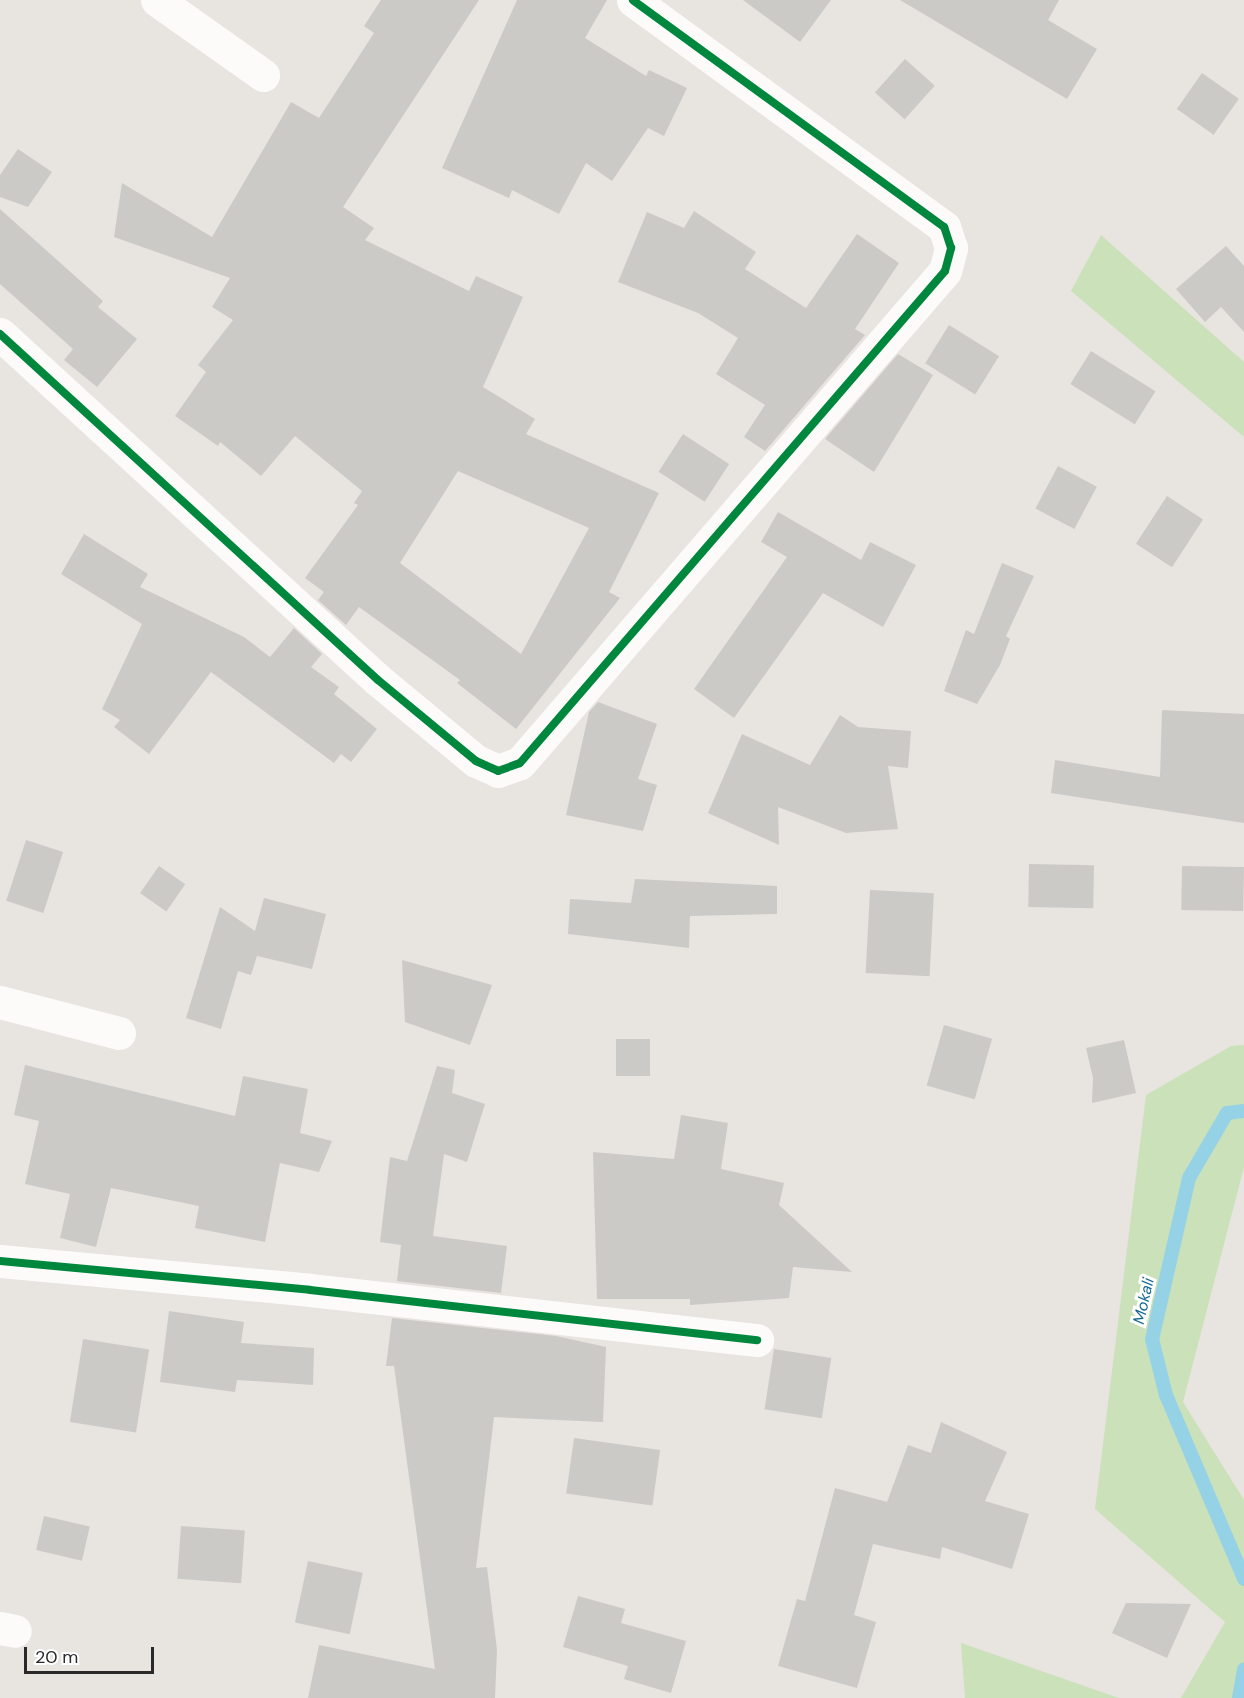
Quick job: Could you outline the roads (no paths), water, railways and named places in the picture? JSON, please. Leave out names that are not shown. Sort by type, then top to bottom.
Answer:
[{"type":"street","points":[[157,0],[263,75]]},
{"type":"street","points":[[0,334],[378,680],[476,761],[498,771],[520,763],[945,271],[951,248],[944,227],[633,0]]},
{"type":"street","points":[[0,1002],[119,1033]]},
{"type":"street","points":[[0,1261],[322,1291],[757,1341]]},
{"type":"waterway","name":"Mokali","points":[[1244,1111],[1227,1113],[1189,1178],[1152,1339],[1166,1395],[1244,1579]]},
{"type":"waterway","name":"Mokali","points":[[1239,1698],[1244,1669]]}]
